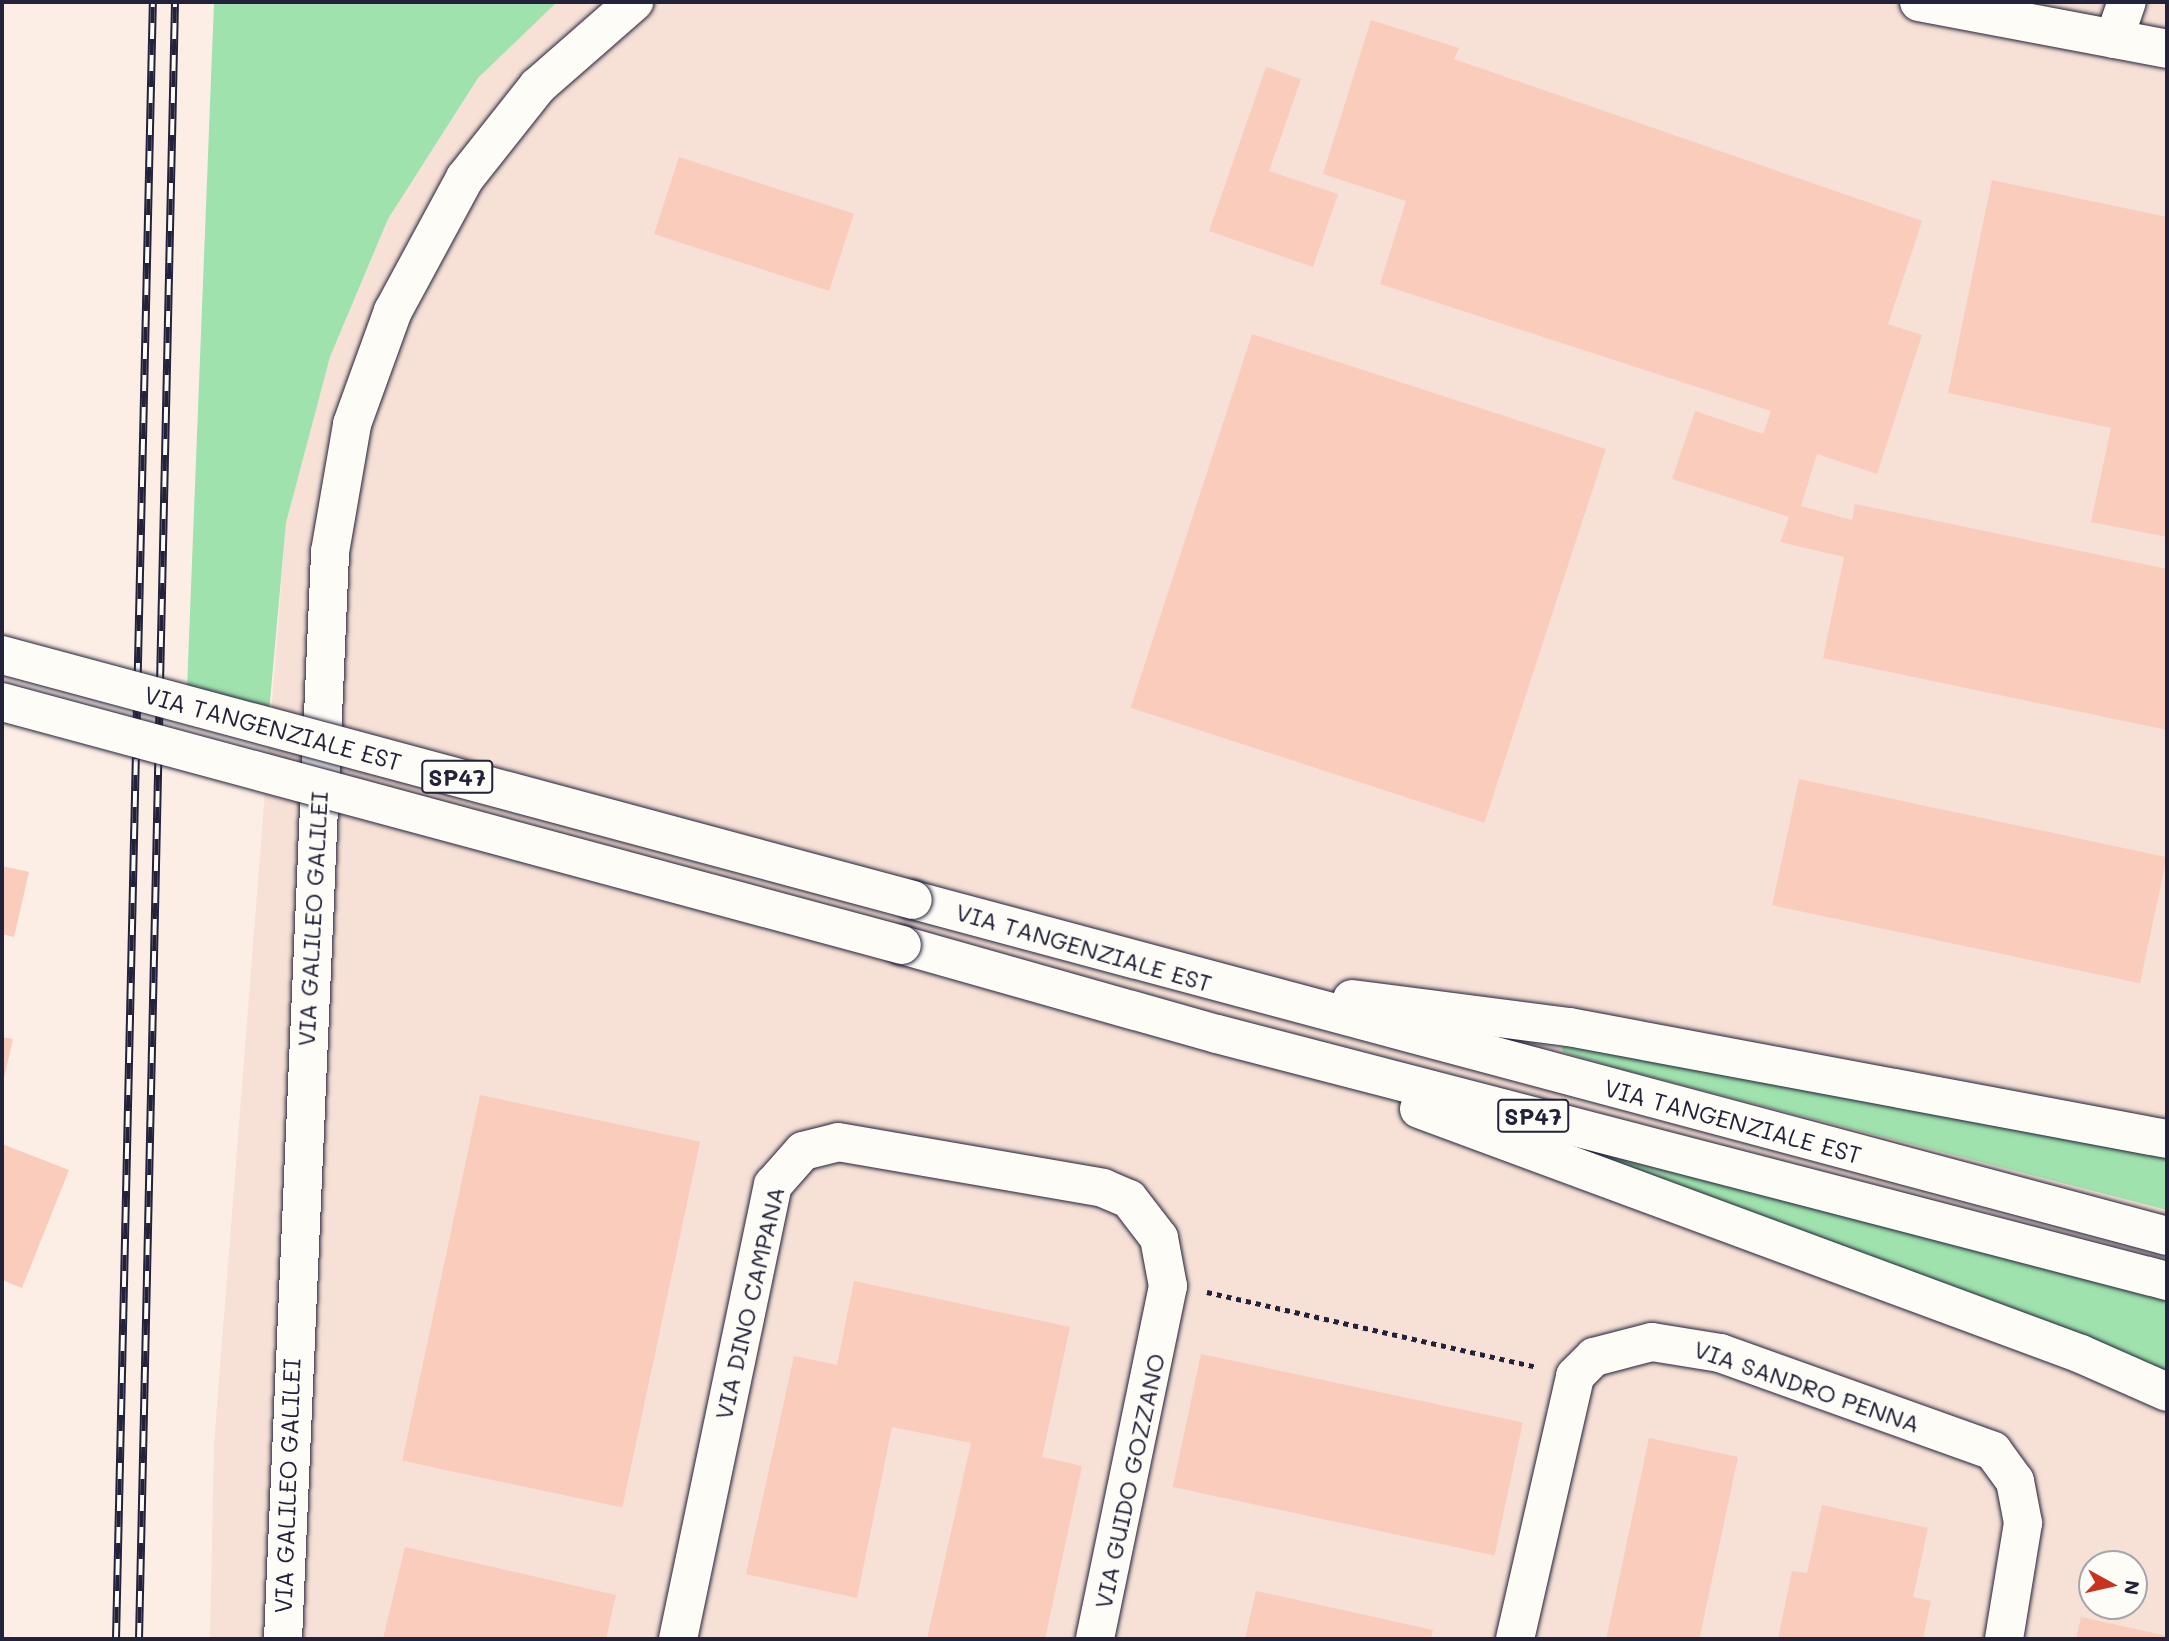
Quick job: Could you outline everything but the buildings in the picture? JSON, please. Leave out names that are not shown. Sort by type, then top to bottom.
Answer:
[{"type":"main road","name":"VIA GALILEO GALILEI","points":[[283,1639],[330,552],[352,424],[393,311],[465,178],[538,86],[634,2]]},
{"type":"main road","points":[[1919,2],[2167,49]]},
{"type":"main road","points":[[2114,39],[2127,2]]},
{"type":"main road","name":"VIA TANGENZIALE EST","points":[[2,655],[1198,979],[2167,1236]]},
{"type":"main road","name":"VIA TANGENZIALE EST","points":[[2,702],[902,945],[1217,1034],[2167,1281]]},
{"type":"main road","points":[[1198,979],[1569,1027],[2167,1139]]},
{"type":"main road","points":[[1217,1034],[2081,1354],[2167,1392]]},
{"type":"main road","name":"VIA DINO CAMPANA","points":[[678,1639],[769,1201],[790,1160],[820,1144],[859,1144],[1102,1188],[1129,1199],[1159,1238],[1168,1286],[1162,1323]]},
{"type":"main road","name":"VIA GUIDO GOZZANO","points":[[1096,1639],[1162,1323]]},
{"type":"main road","name":"VIA SANDRO PENNA","points":[[1575,1376],[1594,1357],[1623,1345],[1682,1344],[1993,1451],[2018,1492],[2022,1555],[2004,1639]]},
{"type":"main road","points":[[1515,1639],[1575,1376]]},
{"type":"path","points":[[1168,1286],[1294,1309],[1575,1376]]},
{"type":"shaded area","points":[[557,2],[2167,2],[2167,1639],[210,1639],[214,1444],[286,523],[330,357],[388,219],[478,78]]},
{"type":"green space","points":[[214,2],[557,2],[478,78],[388,219],[330,357],[286,523],[269,712],[187,689]]},
{"type":"green space","points":[[1561,1042],[2167,1158],[2167,1210],[1620,1069],[1563,1052]]},
{"type":"green space","points":[[1577,1146],[2167,1301],[2167,1373],[1576,1149]]},
{"type":"railway","points":[[116,1639],[153,2]]},
{"type":"railway","points":[[139,1639],[175,2]]}]
